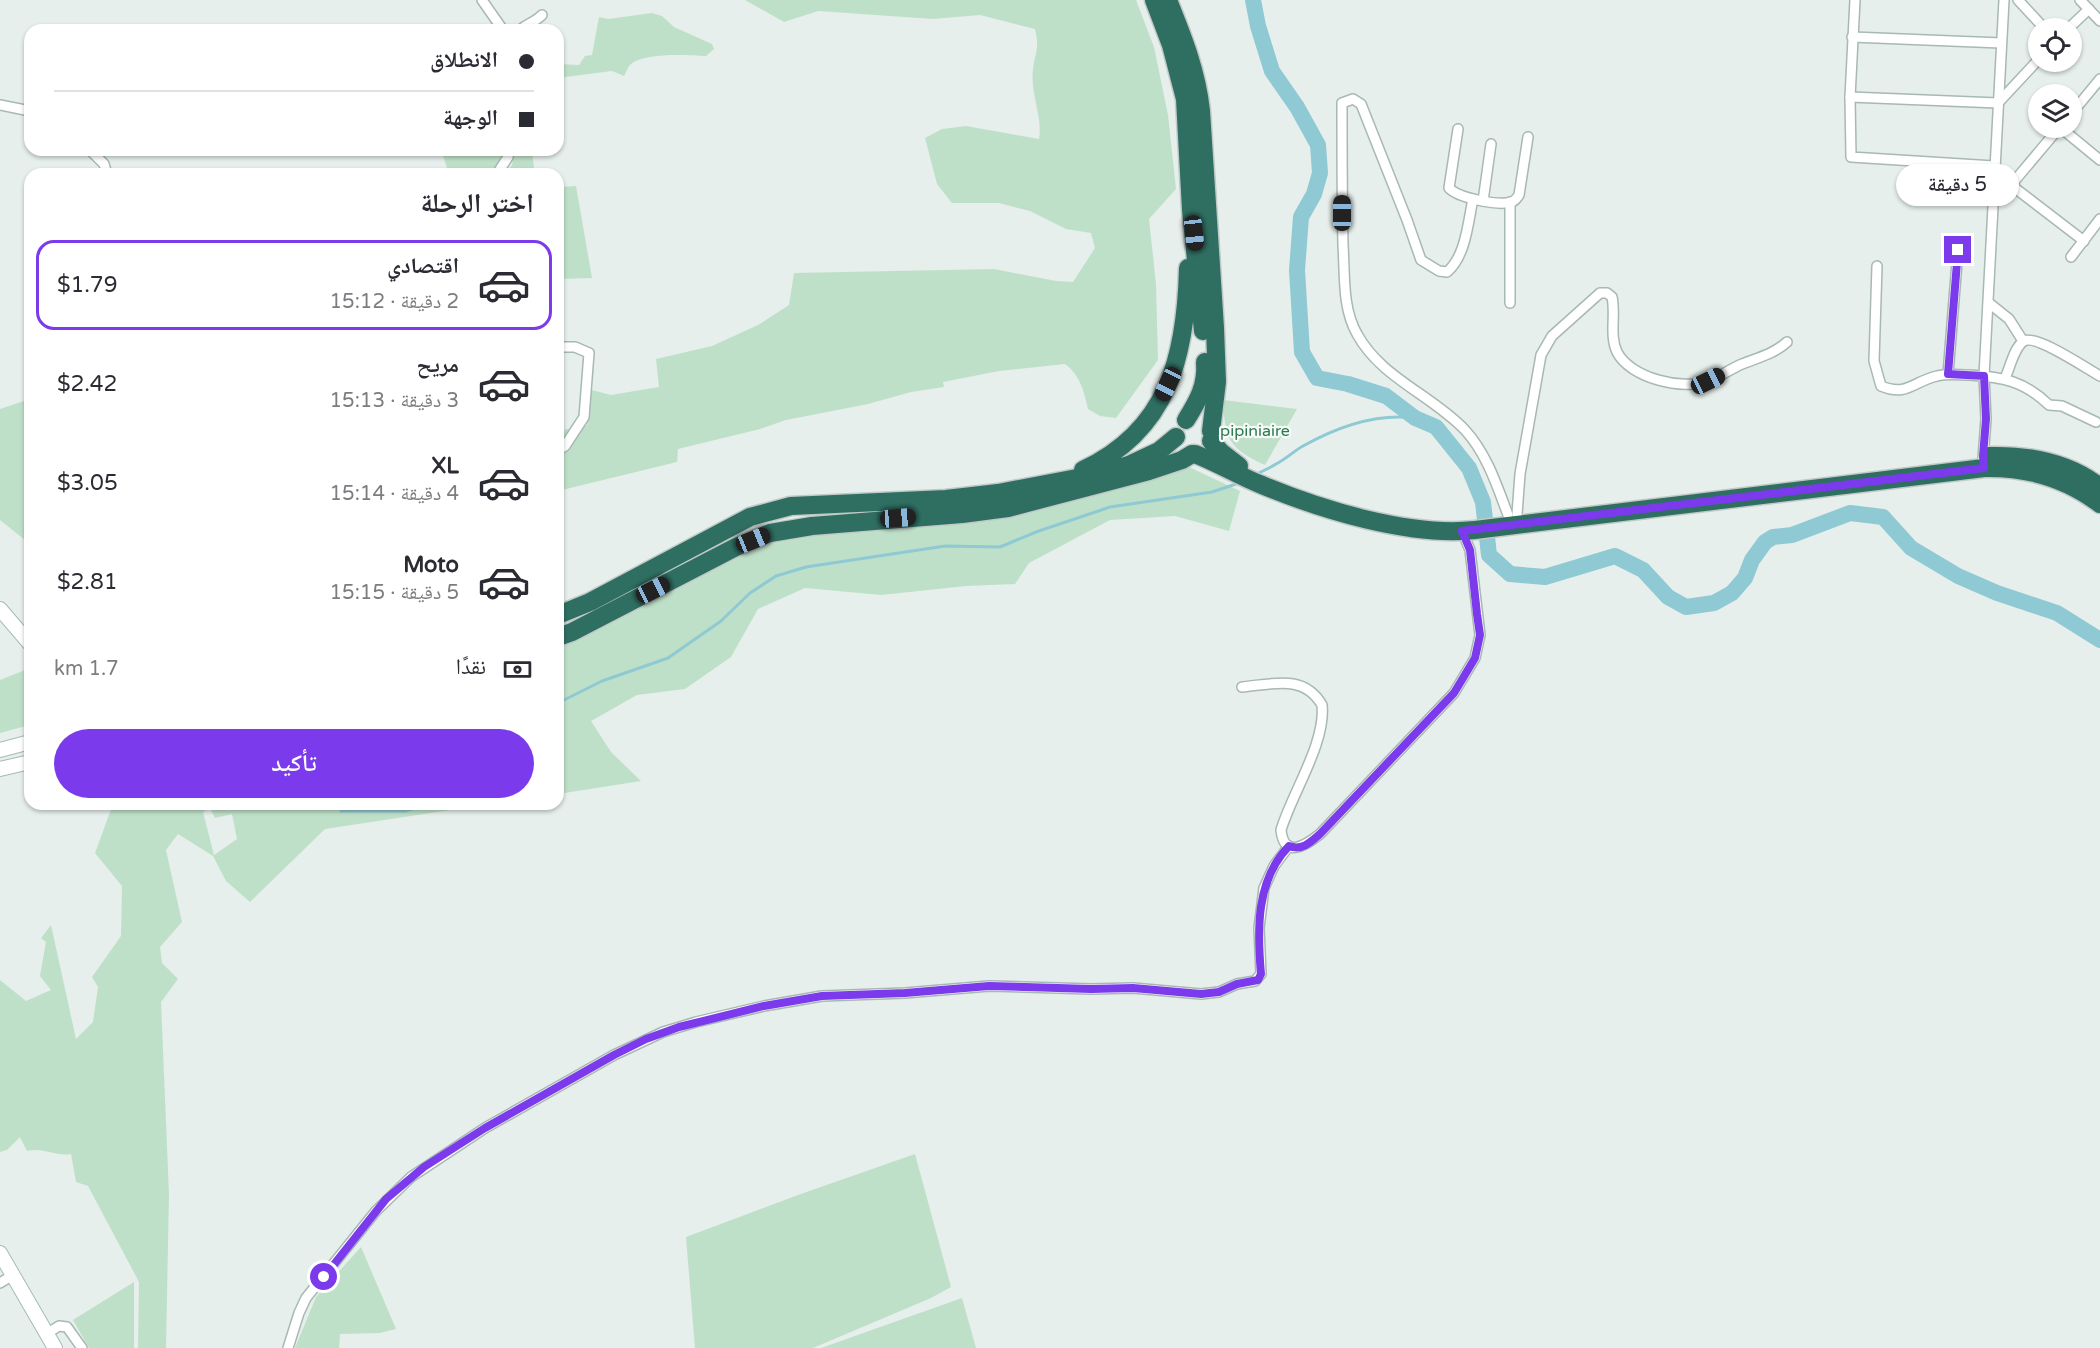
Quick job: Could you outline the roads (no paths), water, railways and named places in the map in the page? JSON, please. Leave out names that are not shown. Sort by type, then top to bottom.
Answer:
[{"type":"highway","points":[[1154,0],[1172,45],[1182,83],[1191,210],[1201,303],[1205,375],[1199,398],[1186,420],[1178,427],[1176,437],[1181,448],[1264,481],[1321,497],[1384,513],[1470,527],[1507,518],[1984,462],[2016,456],[2054,463],[2082,474],[2100,487]]},
{"type":"highway","points":[[564,635],[736,547],[770,533],[812,526],[1008,508],[1149,471],[1205,450],[1211,436],[1217,382],[1202,111],[1196,77],[1168,0]]},
{"type":"highway","points":[[1054,482],[1096,464],[1121,447],[1143,426],[1161,399],[1174,368],[1185,327],[1191,210]]},
{"type":"highway","points":[[1186,420],[1192,418],[1204,421],[1211,436],[1226,457],[1242,472]]},
{"type":"highway","points":[[564,613],[590,602],[750,517],[791,506],[966,497],[1098,474],[1129,465],[1159,451],[1176,437]]},
{"type":"highway","points":[[1984,462],[2046,475],[2074,486],[2100,504]]},
{"type":"main road","points":[[0,609],[24,637]]},
{"type":"main road","points":[[3,749],[24,740]]},
{"type":"main road","points":[[3,749],[24,744]]},
{"type":"main road","points":[[0,769],[24,763]]},
{"type":"main road","points":[[0,1253],[55,1348]]},
{"type":"street","points":[[482,0],[499,24]]},
{"type":"street","points":[[1855,0],[1850,97],[1851,157],[1994,166],[2011,185],[2084,241]]},
{"type":"street","points":[[1984,462],[1986,419],[1984,376],[2004,0]]},
{"type":"street","points":[[2018,0],[2034,18]]},
{"type":"street","points":[[2080,0],[2100,21]]},
{"type":"street","points":[[2080,18],[2089,9]]},
{"type":"street","points":[[530,24],[542,15]]},
{"type":"street","points":[[1852,37],[2001,43]]},
{"type":"street","points":[[1850,97],[1998,103],[2028,71]]},
{"type":"street","points":[[2082,101],[2100,79]]},
{"type":"street","points":[[1491,144],[1478,200],[1460,255],[1455,265],[1447,272],[1439,271],[1421,260],[1361,105],[1353,99],[1342,104],[1345,288],[1349,316],[1356,333],[1380,364],[1466,431],[1490,467],[1507,518]]},
{"type":"street","points":[[0,105],[24,110]]},
{"type":"street","points":[[1458,129],[1449,188],[1453,192],[1478,200],[1510,202],[1519,195],[1528,137]]},
{"type":"street","points":[[2011,185],[2051,138]]},
{"type":"street","points":[[2072,138],[2100,160]]},
{"type":"street","points":[[96,156],[105,168]]},
{"type":"street","points":[[1510,202],[1510,303]]},
{"type":"street","points":[[2071,257],[2100,219]]},
{"type":"street","points":[[1948,374],[1958,250]]},
{"type":"street","points":[[1877,266],[1874,361],[1881,386],[1892,391],[1901,391],[1930,378],[1948,374],[2005,378],[2028,388],[2049,405],[2062,406],[2096,422]]},
{"type":"street","points":[[1507,518],[1520,474],[1541,355],[1552,336],[1600,293],[1607,293],[1612,297],[1614,343],[1618,353],[1625,363],[1658,380],[1696,384],[1708,381],[1775,351],[1787,342]]},
{"type":"street","points":[[1989,303],[2009,319],[2023,341]]},
{"type":"street","points":[[2005,378],[2018,347],[2023,341],[2029,339],[2036,340],[2100,376]]},
{"type":"street","points":[[564,347],[575,347],[589,353],[589,368],[584,417],[564,447]]},
{"type":"street","points":[[1242,687],[1278,683],[1296,684],[1310,690],[1322,705],[1321,727],[1316,743],[1281,830],[1282,839],[1289,846],[1299,848],[1320,834],[1454,693],[1475,658],[1480,635],[1470,550],[1470,527]]},
{"type":"street","points":[[288,1348],[299,1312],[306,1298],[376,1210],[398,1188],[424,1167],[485,1128],[630,1047],[663,1032],[696,1022],[778,1003],[822,996],[905,993],[989,986],[1133,988],[1201,994],[1219,992],[1237,984],[1256,981],[1261,974],[1259,928],[1264,888],[1274,866],[1289,846]]},
{"type":"street","points":[[0,1283],[13,1275]]},
{"type":"street","points":[[46,1334],[59,1326],[67,1327],[81,1348]]},
{"type":"waterway","points":[[1253,0],[1258,26],[1272,71],[1297,107],[1318,145],[1320,173],[1314,194],[1301,217],[1297,270],[1302,352],[1317,378],[1348,384],[1386,396],[1415,418],[1436,427],[1469,468],[1483,502],[1489,555],[1510,574],[1545,577],[1615,556],[1643,570],[1668,597],[1686,607],[1714,603],[1732,593],[1745,578],[1752,560],[1765,542],[1773,537],[1792,535],[1850,513],[1883,517],[1911,548],[1958,576],[1997,593],[2057,613],[2100,640]]},
{"type":"waterway","points":[[1255,475],[1280,462],[1303,446],[1343,427],[1386,418],[1415,418]]},
{"type":"waterway","points":[[564,700],[602,681],[668,658],[721,621],[750,593],[776,576],[806,567],[945,546],[1000,547],[1110,507],[1212,492],[1239,483]]},
{"type":"waterway","points":[[341,811],[408,810]]},
{"type":"park label","name":"pipiniaire","points":[[1255,430]]}]
